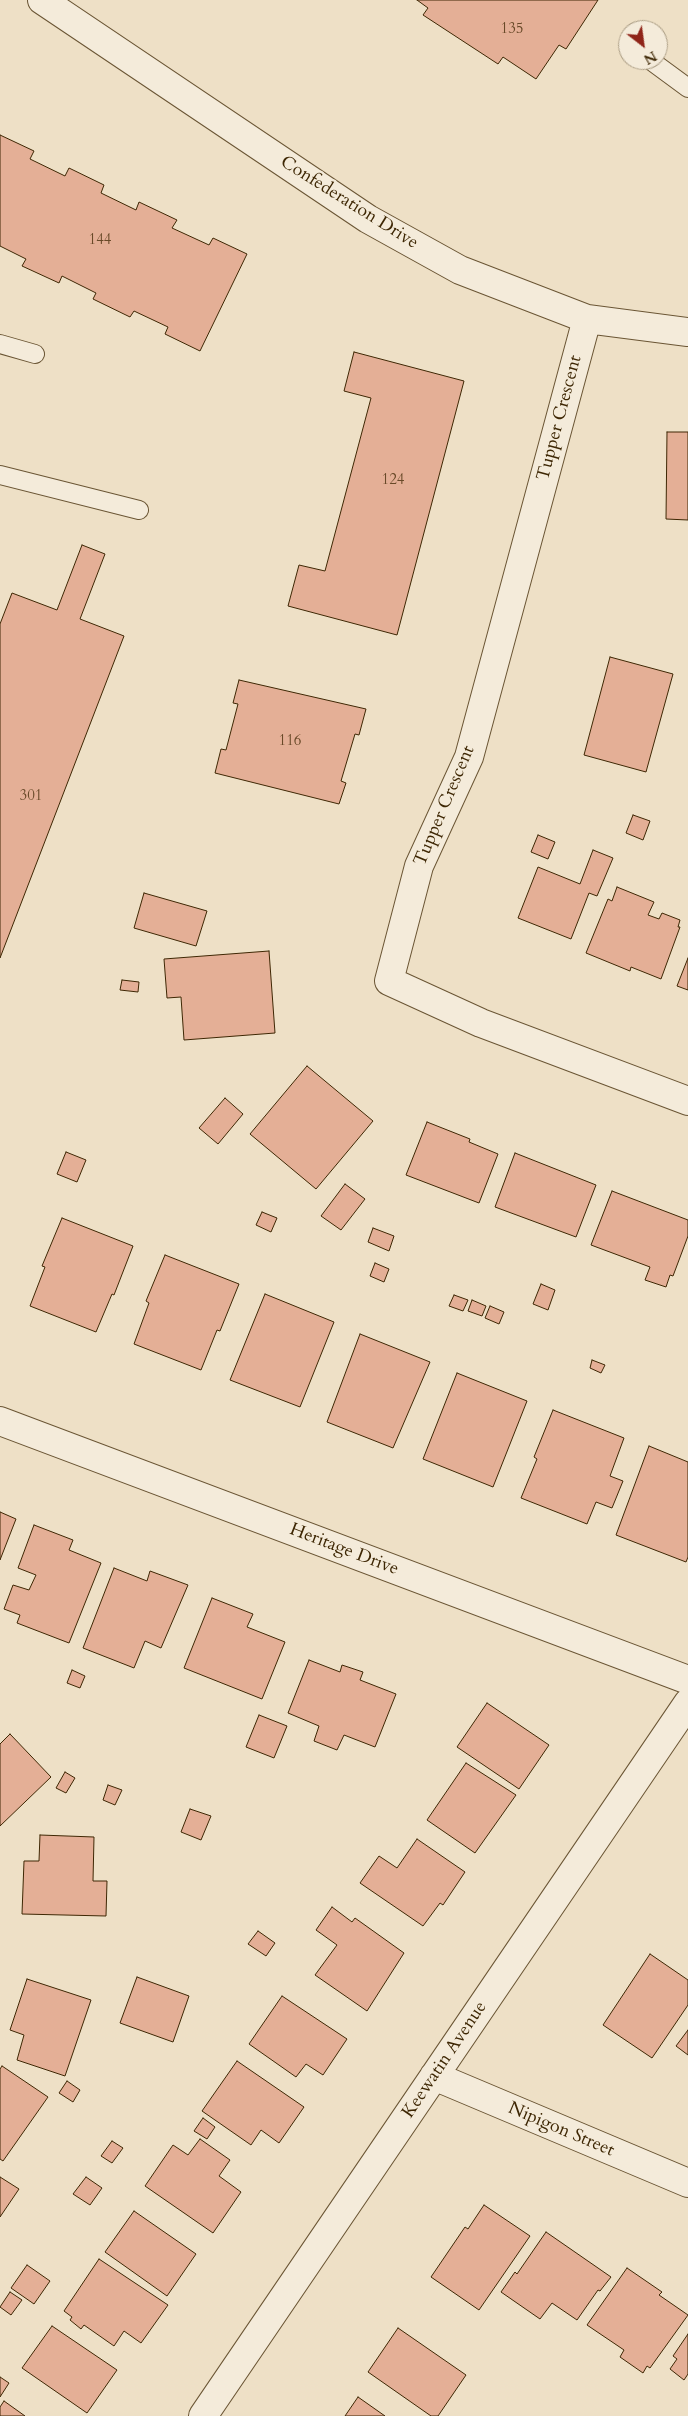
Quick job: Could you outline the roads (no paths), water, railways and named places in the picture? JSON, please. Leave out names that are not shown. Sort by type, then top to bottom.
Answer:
[{"type":"street","name":"Confederation Drive","points":[[42,0],[368,219],[460,270],[587,319],[688,332]]},
{"type":"street","name":"Tupper Crescent","points":[[587,319],[469,757],[419,866],[389,981],[481,1023],[688,1101]]},
{"type":"street","name":"Heritage Drive","points":[[0,1421],[688,1680]]},
{"type":"street","name":"Keewatin Avenue","points":[[203,2416],[688,1704]]},
{"type":"street","name":"Nipigon Street","points":[[434,2076],[688,2183]]},
{"type":"lane","points":[[664,70],[688,88]]},
{"type":"lane","points":[[0,344],[35,354]]},
{"type":"lane","points":[[0,474],[139,510]]}]
